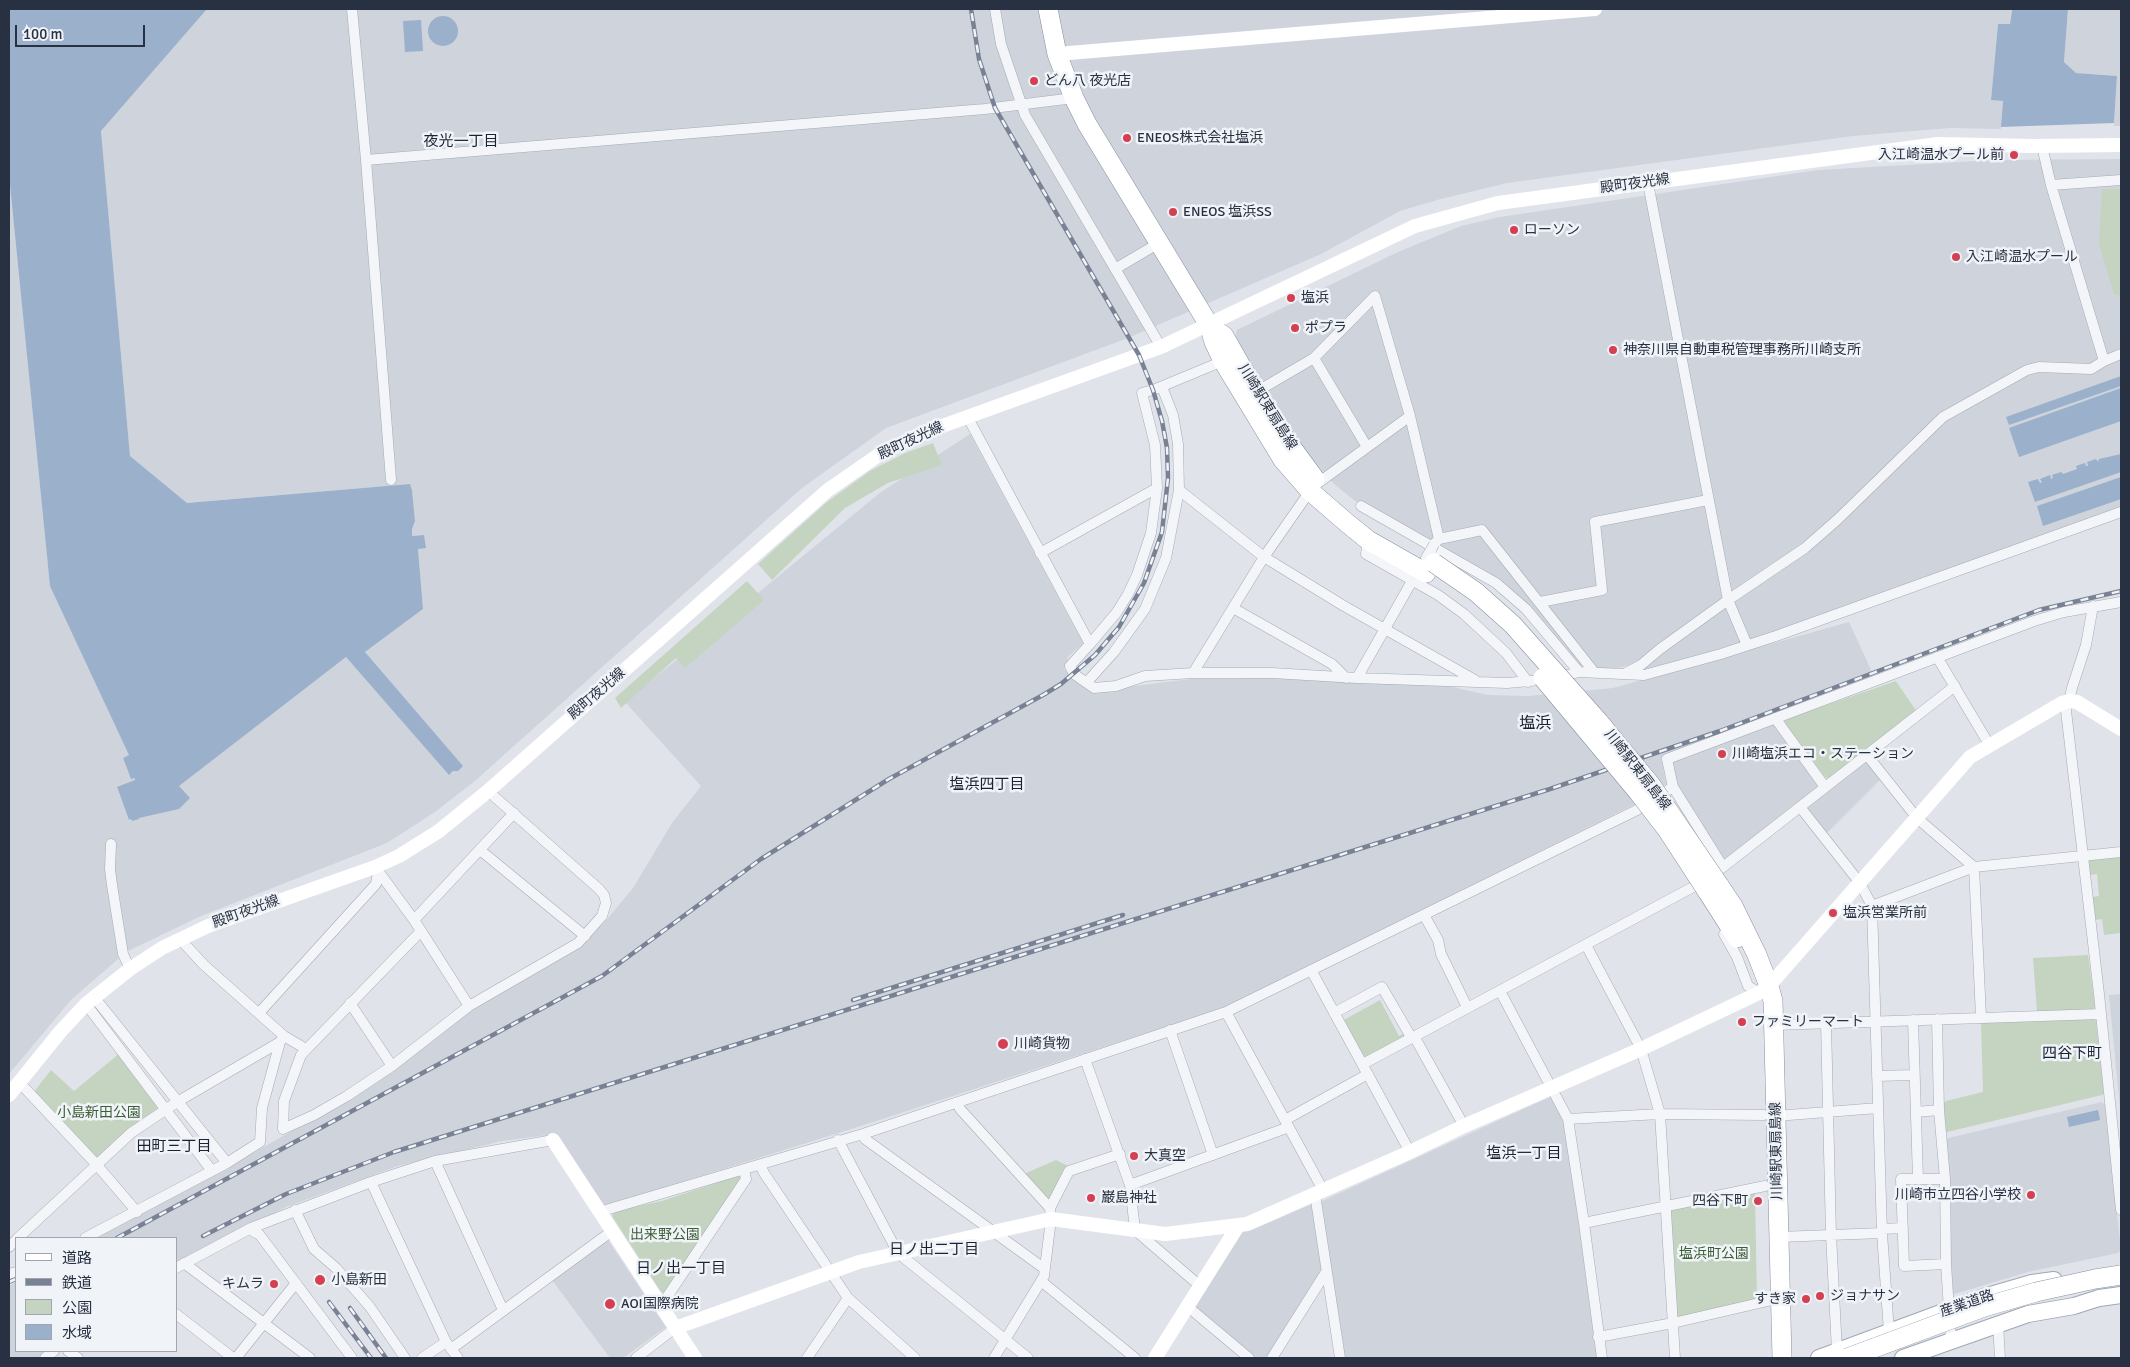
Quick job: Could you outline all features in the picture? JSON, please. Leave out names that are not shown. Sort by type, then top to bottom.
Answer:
[{"type":"highway","name":"川崎駅東扇島線","points":[[1048,9],[1057,54],[1074,98],[1087,124],[1209,325],[1223,362],[1283,460],[1314,487],[1340,518],[1368,540],[1429,558]]},
{"type":"highway","name":"川崎駅東扇島線","points":[[1209,325],[1224,336],[1314,487],[1336,500],[1371,527],[1429,558],[1476,592],[1512,625],[1600,722],[1651,785],[1710,882],[1744,927],[1764,989],[1773,1001],[1774,1026],[1766,1186],[1771,1358]]},
{"type":"highway","name":"川崎駅東扇島線","points":[[1764,989],[1762,1019],[1779,1237],[1782,1358]]},
{"type":"highway","points":[[1842,1355],[1984,1307],[2036,1292],[2121,1274]]},
{"type":"highway","points":[[1877,1358],[2036,1302],[2121,1286]]},
{"type":"main road","name":"産業道路","points":[[1819,1358],[1842,1355],[1889,1332],[1984,1297],[2032,1283],[2121,1274]]},
{"type":"main road","name":"産業道路","points":[[1903,1358],[2028,1314],[2121,1295]]},
{"type":"street","points":[[352,9],[391,480]]},
{"type":"street","points":[[997,9],[1001,44],[1025,116],[1161,347]]},
{"type":"street","points":[[1057,54],[1595,9]]},
{"type":"street","points":[[366,160],[1022,106],[1074,98]]},
{"type":"street","name":"殿町夜光線","points":[[9,1095],[90,1001],[130,969],[180,939],[224,920],[377,869],[424,841],[456,818],[828,490],[860,467],[899,444],[967,416],[1161,347],[1415,226],[1498,203],[1938,144],[2031,146],[2121,144]]},
{"type":"street","points":[[2031,146],[2051,185],[2104,361]]},
{"type":"street","points":[[2051,185],[2121,180]]},
{"type":"street","points":[[1648,183],[1728,600],[1747,645]]},
{"type":"street","points":[[1115,269],[1159,243]]},
{"type":"street","points":[[1256,392],[1314,358],[1375,296],[1410,416],[1429,558],[1438,595],[1464,614],[1506,654],[1528,682]]},
{"type":"street","points":[[1625,674],[1641,665],[1728,600],[1804,548],[1837,520],[1943,417],[2027,370],[2039,367],[2091,369],[2121,354]]},
{"type":"street","points":[[1314,358],[1367,447]]},
{"type":"street","points":[[1223,362],[1162,387],[1142,393],[1155,444],[1157,488],[1151,533],[1137,575],[1116,612],[1070,666],[1074,674],[1094,688],[1116,686],[1145,676],[1193,673],[1272,673],[1352,678],[1478,682],[1528,682],[1552,679],[1579,672],[1644,675],[1660,672],[1747,645],[2121,512]]},
{"type":"street","points":[[1087,682],[1133,627],[1154,590],[1166,558],[1179,490],[1178,444],[1173,415],[1162,387]]},
{"type":"street","points":[[967,416],[1090,644]]},
{"type":"street","points":[[1193,673],[1264,557],[1314,487],[1410,416]]},
{"type":"street","points":[[1040,553],[1157,488]]},
{"type":"street","points":[[1179,490],[1264,557],[1478,682]]},
{"type":"street","points":[[1540,602],[1602,590],[1594,522],[1708,500]]},
{"type":"street","points":[[1361,506],[1496,583],[1526,609],[1579,672]]},
{"type":"street","points":[[1352,678],[1429,558],[1482,530],[1594,672]]},
{"type":"street","points":[[1764,989],[1748,986],[1737,957],[1726,937],[1710,882],[1673,787],[1668,759],[2034,621],[2093,606],[2121,602]]},
{"type":"street","points":[[2093,606],[2086,645],[2067,702],[2121,1210]]},
{"type":"street","points":[[1233,608],[1332,664],[1352,678]]},
{"type":"street","points":[[1937,657],[1990,746]]},
{"type":"street","points":[[1363,1064],[1412,1036],[1710,882],[1800,807],[1955,686]]},
{"type":"street","points":[[636,1358],[675,1328],[859,1262],[994,1232],[1050,1214],[1135,1230],[1174,1234],[1247,1224],[1464,1126],[1554,1091],[1764,989],[1968,760],[2067,702],[2078,703],[2121,729]]},
{"type":"street","points":[[1775,718],[1825,788]]},
{"type":"street","points":[[1867,755],[1917,818],[1974,867],[1981,1017]]},
{"type":"street","points":[[599,1212],[863,1134],[1226,1012],[1637,810],[1673,787]]},
{"type":"street","points":[[421,931],[301,1055],[284,1101],[283,1129],[314,1115],[347,1096],[392,1066],[469,1006],[572,948],[602,916],[606,903],[604,895],[488,791]]},
{"type":"street","points":[[1800,807],[1860,883],[1872,906],[1882,1231],[1889,1332]]},
{"type":"street","points":[[414,920],[514,814]]},
{"type":"street","points":[[111,844],[110,870],[114,901],[123,954],[130,969]]},
{"type":"street","points":[[480,850],[585,936]]},
{"type":"street","points":[[1872,906],[1974,867],[2121,852]]},
{"type":"street","points":[[377,869],[414,920],[469,1006]]},
{"type":"street","points":[[259,1013],[376,884],[377,869]]},
{"type":"street","points":[[1424,915],[1438,940],[1441,954],[1468,1007]]},
{"type":"street","points":[[180,939],[204,965],[259,1013],[282,1039],[306,1049]]},
{"type":"street","points":[[1586,945],[1641,1049],[1660,1114],[1675,1358]]},
{"type":"street","points":[[1311,970],[1410,1152]]},
{"type":"street","points":[[1334,1013],[1382,987],[1464,1126]]},
{"type":"street","points":[[1500,991],[1568,1119],[1602,1358]]},
{"type":"street","points":[[90,1001],[227,1163]]},
{"type":"street","points":[[90,1001],[165,1109],[212,1171]]},
{"type":"street","points":[[350,1003],[392,1066]]},
{"type":"street","points":[[1226,1012],[1287,1124],[1319,1192],[1326,1272],[1340,1358]]},
{"type":"street","points":[[1774,1026],[2101,1014]]},
{"type":"street","points":[[1937,1019],[1939,1110],[1945,1179],[1946,1264],[1952,1340]]},
{"type":"street","points":[[1913,1020],[1918,1179]]},
{"type":"street","points":[[1826,1023],[1831,1235],[1842,1355]]},
{"type":"street","points":[[1170,1030],[1213,1155]]},
{"type":"street","points":[[19,1237],[131,1133],[165,1109],[282,1039]]},
{"type":"street","points":[[87,1237],[227,1163],[260,1142],[262,1108],[282,1039]]},
{"type":"street","points":[[1085,1059],[1130,1185],[1135,1230],[1200,1286]]},
{"type":"street","points":[[1130,1185],[1213,1155],[1287,1124],[1368,1074]]},
{"type":"street","points":[[1877,1076],[1914,1075]]},
{"type":"street","points":[[19,1082],[96,1164],[137,1212]]},
{"type":"street","points":[[958,1103],[960,1109],[1050,1214]]},
{"type":"street","points":[[1568,1119],[1660,1114],[1770,1115],[1878,1108]]},
{"type":"street","points":[[1916,1112],[1939,1110]]},
{"type":"street","points":[[863,1134],[866,1139],[1045,1269]]},
{"type":"street","points":[[310,1358],[264,1323],[180,1266],[251,1228],[371,1182],[435,1161],[554,1140],[695,1358]]},
{"type":"street","points":[[838,1140],[898,1254],[1028,1358]]},
{"type":"street","points":[[994,1358],[1041,1281],[1045,1269],[1050,1214],[1070,1172],[1120,1154]]},
{"type":"street","points":[[435,1161],[503,1310]]},
{"type":"street","points":[[760,1164],[764,1173],[848,1298],[915,1358]]},
{"type":"street","points":[[661,1306],[746,1179],[744,1170]]},
{"type":"street","points":[[1945,1179],[1902,1179],[1904,1266],[1946,1264]]},
{"type":"street","points":[[371,1182],[448,1346],[458,1358]]},
{"type":"street","points":[[1584,1223],[1766,1186]]},
{"type":"street","points":[[295,1210],[314,1250],[336,1268],[370,1307],[405,1358]]},
{"type":"street","points":[[1155,1358],[1238,1226]]},
{"type":"street","points":[[251,1228],[259,1234],[352,1358]]},
{"type":"street","points":[[1779,1237],[1831,1235],[1903,1228]]},
{"type":"street","points":[[422,1358],[448,1346],[503,1310],[612,1231]]},
{"type":"street","points":[[1272,1358],[1326,1272]]},
{"type":"street","points":[[1041,1281],[1135,1358]]},
{"type":"street","points":[[178,1315],[235,1358],[296,1283]]},
{"type":"street","points":[[807,1358],[848,1298]]},
{"type":"street","points":[[1598,1337],[1768,1302]]},
{"type":"street","points":[[1187,1306],[1249,1358]]},
{"type":"street","points":[[1998,1323],[2000,1358]]},
{"type":"shaded area","points":[[207,9],[2011,9],[2010,24],[1998,24],[1991,100],[2003,101],[2001,129],[1950,128],[1853,136],[1507,183],[1437,200],[1400,211],[1321,254],[1128,338],[886,428],[802,488],[476,780],[435,812],[387,843],[201,916],[126,952],[71,1000],[9,1074],[9,175],[50,585],[130,755],[123,758],[131,779],[135,778],[135,780],[117,788],[129,820],[179,809],[178,786],[346,657],[449,774],[462,766],[365,652],[423,609],[418,549],[424,535],[412,536],[415,521],[410,484],[187,503],[130,456],[101,131]]},
{"type":"shaded area","points":[[2068,9],[2121,9],[2121,126],[2114,126],[2117,76],[2076,73],[2064,62]]},
{"type":"shaded area","points":[[2121,159],[2121,509],[1752,639],[1643,672],[1632,665],[1601,671],[1578,665],[1524,604],[1355,501],[1334,484],[1298,443],[1235,339],[1237,330],[1398,252],[1461,226],[1500,217],[1818,170],[1995,160]]},
{"type":"shaded area","points":[[970,434],[1083,643],[1067,658],[1064,669],[1078,682],[1095,691],[1190,679],[1241,679],[1241,676],[1439,684],[1488,695],[1529,696],[1613,688],[1849,622],[1872,672],[1661,758],[1666,784],[1635,804],[1232,1005],[861,1126],[605,1206],[555,1134],[502,1141],[398,1166],[286,1207],[178,1264],[178,1237],[98,1237],[241,1160],[372,1085],[479,1003],[580,945],[604,923],[633,888],[672,823],[701,786],[625,702],[881,492]]},
{"type":"shaded area","points":[[1776,725],[1820,786],[1723,863],[1679,792],[1672,767],[1673,760]]},
{"type":"shaded area","points":[[1863,761],[1868,761],[1881,779],[1826,834],[1807,810],[1807,806]]},
{"type":"shaded area","points":[[2121,994],[2121,1119],[2109,995]]},
{"type":"shaded area","points":[[1552,1096],[1565,1120],[1597,1358],[1345,1358],[1320,1202]]},
{"type":"shaded area","name":"川崎市立四谷小学校","points":[[2102,1102],[2105,1105],[2121,1250],[2118,1253],[2028,1272],[1951,1295],[1945,1142],[1948,1138]]},
{"type":"shaded area","points":[[1312,1204],[1322,1271],[1267,1358],[1255,1358],[1196,1308],[1196,1303],[1239,1233],[1252,1230]]},
{"type":"shaded area","name":"AOI国際病院","points":[[608,1240],[666,1327],[623,1358],[610,1358],[552,1280]]},
{"type":"shaded area","points":[[15,1283],[15,1352],[49,1352],[41,1358],[9,1358],[9,1286]]},
{"type":"green space","points":[[2102,189],[2121,189],[2121,296],[2114,294],[2099,244]]},
{"type":"green space","points":[[933,443],[942,465],[888,483],[845,508],[772,580],[758,564],[827,502],[870,471],[905,453]]},
{"type":"green space","points":[[747,581],[764,600],[685,668],[676,658],[621,708],[615,698]]},
{"type":"green space","points":[[1896,681],[1917,712],[1830,779],[1825,777],[1784,723],[1786,719]]},
{"type":"green space","points":[[2121,857],[2121,933],[2104,935],[2102,919],[2095,920],[2092,897],[2099,896],[2097,874],[2090,875],[2089,860]]},
{"type":"green space","points":[[2088,955],[2095,1007],[2091,1011],[2037,1012],[2033,958]]},
{"type":"green space","points":[[1380,1000],[1399,1036],[1405,1033],[1405,1038],[1367,1059],[1361,1056],[1342,1021]]},
{"type":"green space","points":[[2093,1018],[2096,1021],[2104,1093],[2102,1095],[1947,1132],[1944,1129],[1943,1104],[1946,1101],[1983,1092],[1981,1024],[1983,1022]]},
{"type":"green space","name":"小島新田公園","points":[[120,1053],[162,1108],[99,1157],[93,1158],[35,1092],[51,1070],[74,1091]]},
{"type":"green space","points":[[1056,1160],[1068,1166],[1048,1202],[1024,1174]]},
{"type":"green space","name":"出来野公園","points":[[740,1175],[742,1179],[666,1293],[661,1292],[612,1216],[614,1211],[662,1201]]},
{"type":"green space","name":"塩浜町公園","points":[[1755,1193],[1757,1301],[1679,1317],[1676,1314],[1670,1212],[1674,1209]]},
{"type":"water","points":[[9,9],[207,9],[101,131],[130,456],[187,503],[410,484],[415,521],[412,536],[424,535],[426,548],[418,549],[423,609],[365,652],[463,766],[458,771],[453,771],[449,775],[346,657],[179,786],[190,798],[179,809],[132,821],[131,819],[129,820],[117,787],[135,780],[135,778],[131,779],[123,758],[129,755],[50,586],[9,175]]},
{"type":"water","points":[[2012,9],[2068,9],[2064,62],[2076,73],[2117,76],[2114,123],[2001,127],[2003,101],[1991,100],[1998,24],[2010,24]]},
{"type":"water","points":[[443,16],[449,17],[457,25],[457,37],[449,45],[443,46],[437,45],[429,37],[428,31],[429,25],[437,17]]},
{"type":"water","points":[[421,20],[423,51],[405,52],[403,21]]},
{"type":"water","points":[[2121,376],[2121,386],[2009,425],[2006,417]]},
{"type":"water","points":[[2121,388],[2121,421],[2019,457],[2009,428]]},
{"type":"water","points":[[2121,454],[2121,472],[2035,502],[2028,482],[2038,479],[2040,483],[2042,482],[2040,479],[2050,475],[2051,479],[2053,478],[2052,475],[2061,472],[2063,474],[2077,469],[2076,466],[2085,463],[2088,466],[2087,462],[2096,459],[2098,462],[2099,459]]},
{"type":"water","points":[[2121,477],[2121,499],[2043,526],[2037,506]]},
{"type":"water","points":[[2098,1110],[2100,1120],[2069,1127],[2067,1117]]},
{"type":"railway","points":[[119,1237],[602,976],[761,859],[889,779],[1061,684],[1095,655],[1119,627],[1144,583],[1162,532],[1168,478],[1167,448],[1162,421],[1153,390],[1139,355],[995,108],[979,59],[971,9]]},
{"type":"railway","points":[[203,1236],[286,1194],[394,1152],[1550,789],[1720,731],[2039,610],[2121,591]]},
{"type":"railway","points":[[853,1000],[1123,915]]},
{"type":"railway","points":[[9,1282],[15,1279]]},
{"type":"railway","points":[[329,1302],[371,1358]]},
{"type":"railway","points":[[350,1308],[386,1358]]},
{"type":"place","name":"どん八 夜光店","points":[[1034,81]]},
{"type":"place","name":"ENEOS株式会社塩浜","points":[[1127,138]]},
{"type":"place","name":"入江崎温水プール前","points":[[2014,155]]},
{"type":"place","name":"ENEOS 塩浜SS","points":[[1173,212]]},
{"type":"place","name":"ローソン","points":[[1514,230]]},
{"type":"place","name":"入江崎温水プール","points":[[1956,257]]},
{"type":"place","name":"塩浜","points":[[1291,298]]},
{"type":"place","name":"ポプラ","points":[[1295,328]]},
{"type":"place","name":"神奈川県自動車税管理事務所川崎支所","points":[[1613,350]]},
{"type":"place","name":"川崎塩浜エコ・ステーション","points":[[1722,754]]},
{"type":"place","name":"塩浜営業所前","points":[[1833,913]]},
{"type":"place","name":"ファミリーマート","points":[[1742,1022]]},
{"type":"place","name":"川崎貨物","points":[[1003,1044]]},
{"type":"place","name":"大真空","points":[[1134,1156]]},
{"type":"place","name":"川崎市立四谷小学校","points":[[2031,1195]]},
{"type":"place","name":"巌島神社","points":[[1091,1198]]},
{"type":"place","name":"四谷下町","points":[[1758,1201]]},
{"type":"place","name":"小島新田","points":[[320,1280]]},
{"type":"place","name":"キムラ","points":[[274,1284]]},
{"type":"place","name":"ジョナサン","points":[[1820,1296]]},
{"type":"place","name":"すき家","points":[[1806,1299]]},
{"type":"place","name":"AOI国際病院","points":[[610,1304]]},
{"type":"district","name":"夜光一丁目","points":[[461,142]]},
{"type":"district","name":"塩浜","points":[[1535,724]]},
{"type":"district","name":"塩浜四丁目","points":[[987,785]]},
{"type":"district","name":"四谷下町","points":[[2072,1054]]},
{"type":"district","name":"田町三丁目","points":[[174,1147]]},
{"type":"district","name":"塩浜一丁目","points":[[1524,1154]]},
{"type":"district","name":"日ノ出二丁目","points":[[934,1250]]},
{"type":"district","name":"日ノ出一丁目","points":[[681,1269]]}]
